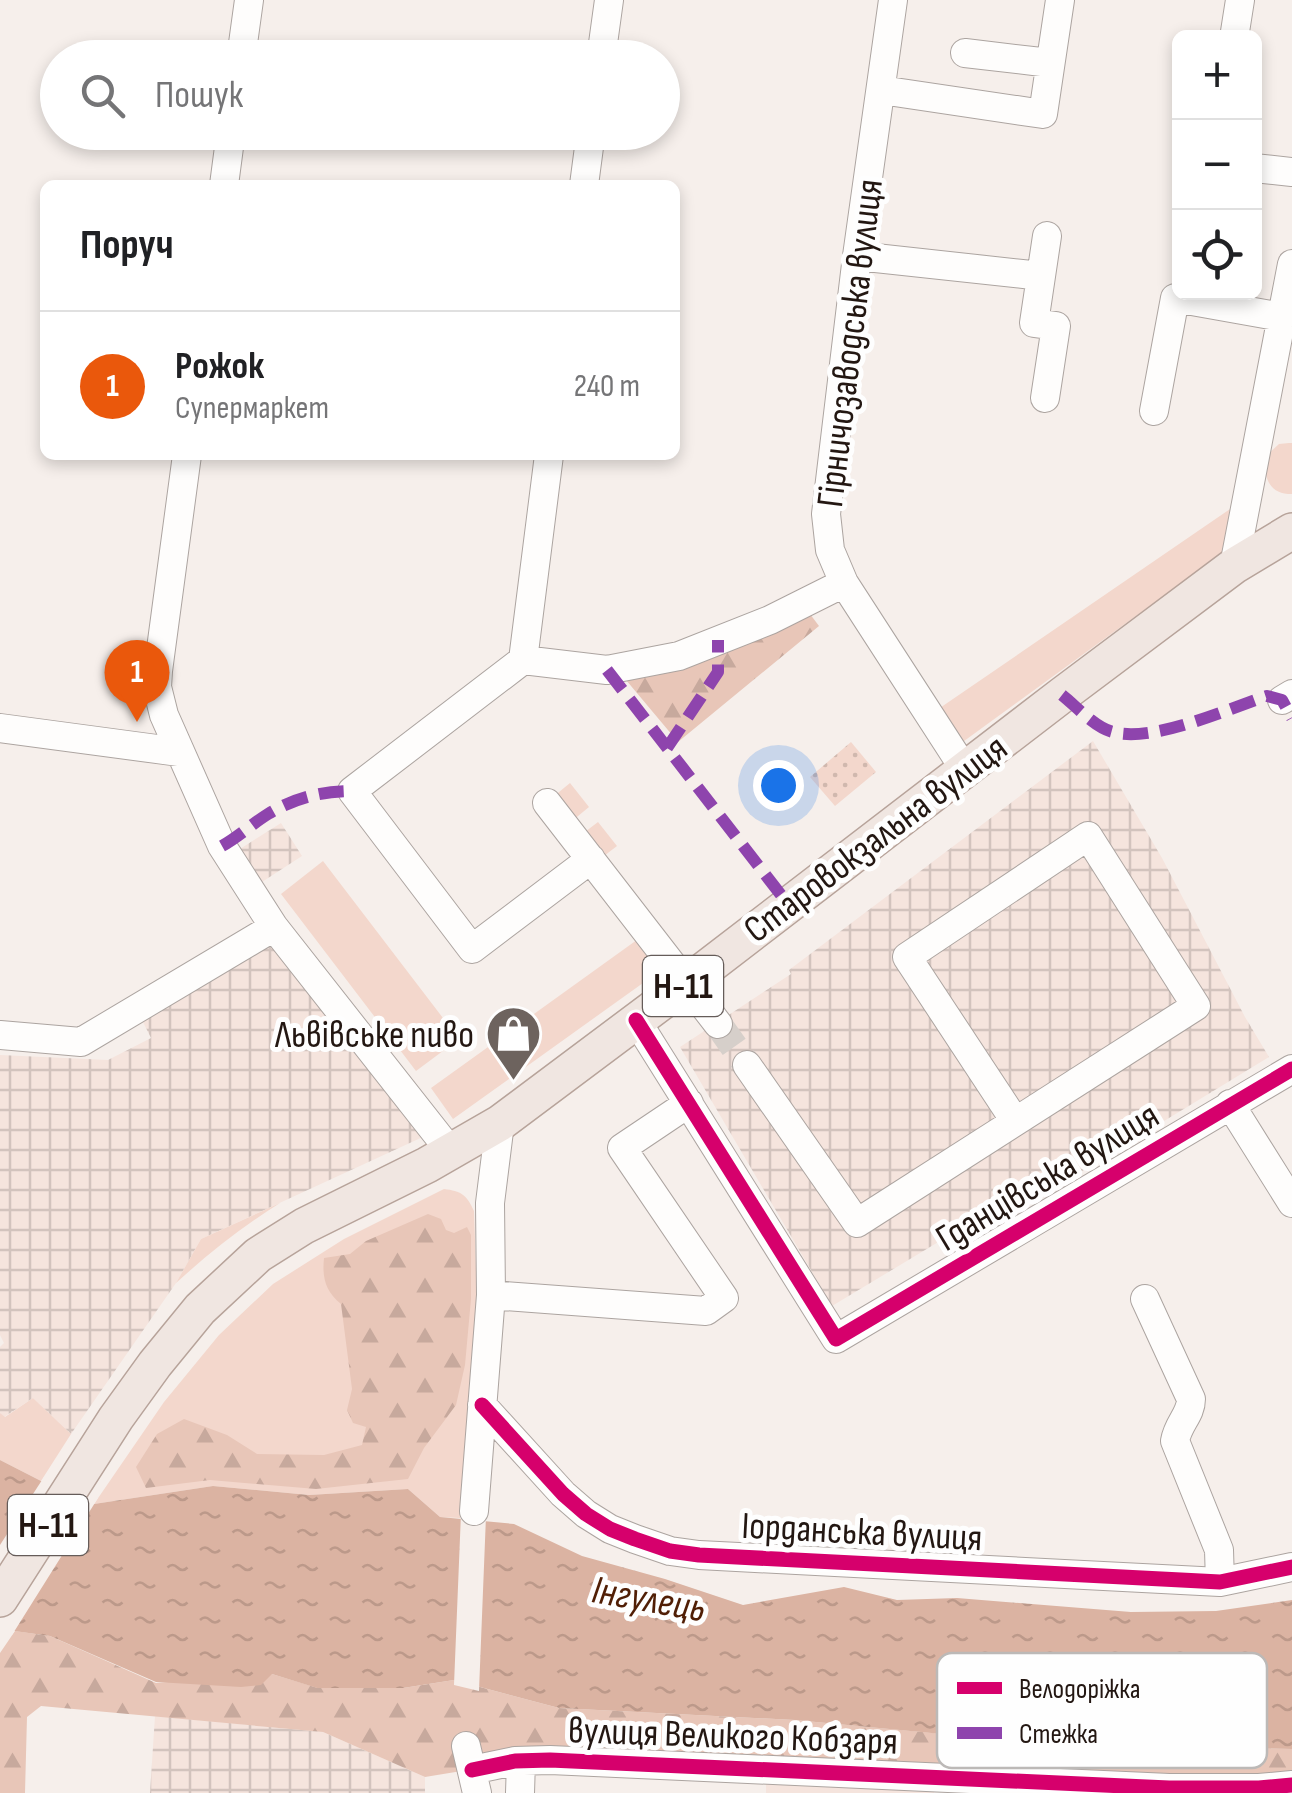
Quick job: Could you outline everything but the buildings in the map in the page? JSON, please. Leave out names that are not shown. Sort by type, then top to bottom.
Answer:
[{"type":"main road","name":"Старовокзальна вулиця","points":[[0,1599],[135,1391],[200,1309],[258,1255],[304,1226],[500,1123],[1234,566],[1292,531]]},
{"type":"street","points":[[243,40],[249,0]]},
{"type":"street","points":[[603,40],[609,0]]},
{"type":"street","name":"Гірничозаводська вулиця","points":[[892,0],[826,514],[830,550],[844,583],[964,770]]},
{"type":"street","points":[[881,90],[1042,114],[1060,0]]},
{"type":"street","points":[[1235,30],[1240,0]]},
{"type":"street","points":[[964,54],[1050,63]]},
{"type":"street","points":[[225,180],[229,150]]},
{"type":"street","points":[[585,180],[589,150]]},
{"type":"street","points":[[1262,169],[1292,172]]},
{"type":"street","points":[[1045,398],[1056,326],[1034,323],[1048,236]]},
{"type":"street","points":[[857,256],[1042,276]]},
{"type":"street","points":[[1234,566],[1292,264]]},
{"type":"street","points":[[1154,411],[1175,298],[1282,317]]},
{"type":"street","points":[[186,460],[158,670],[160,702],[178,752],[222,846],[274,927],[450,1152]]},
{"type":"street","points":[[524,660],[548,460]]},
{"type":"street","points":[[591,859],[472,948],[352,791],[524,660],[607,670],[680,656],[770,620],[844,583]]},
{"type":"street","points":[[0,728],[178,752]]},
{"type":"street","points":[[548,803],[718,1024]]},
{"type":"street","points":[[747,1066],[857,1223],[1016,1122],[1196,1006],[1088,836],[907,957],[1016,1122]]},
{"type":"street","points":[[0,1035],[81,1042],[274,927]]},
{"type":"street","points":[[491,1295],[706,1312],[724,1298],[622,1148],[690,1104],[636,1020]]},
{"type":"street","name":"Гданцівська вулиця","points":[[690,1104],[836,1339],[1292,1069]]},
{"type":"street","points":[[1230,1104],[1292,1202]]},
{"type":"street","points":[[474,1511],[491,1295],[490,1203],[500,1123]]},
{"type":"street","points":[[1145,1299],[1192,1399],[1192,1407],[1177,1429],[1175,1441],[1218,1550],[1220,1582]]},
{"type":"street","name":"Іорданська вулиця","points":[[482,1405],[586,1514],[610,1529],[670,1551],[1220,1582],[1292,1567]]},
{"type":"street","points":[[520,1793],[521,1761]]},
{"type":"street","name":"вулиця Великого Кобзаря","points":[[472,1770],[521,1761],[588,1762],[1168,1788],[1292,1784]]},
{"type":"shaded area","points":[[1292,443],[1292,494],[1273,488],[1267,477],[1265,457],[1279,444]]},
{"type":"shaded area","points":[[1233,507],[1221,554],[960,744],[934,712]]},
{"type":"shaded area","points":[[1093,741],[1162,858],[1269,1057],[1051,1190],[1043,1179],[832,1306],[680,1047],[791,974],[789,970]]},
{"type":"shaded area","points":[[851,742],[876,772],[835,806],[810,777]]},
{"type":"shaded area","points":[[570,783],[589,807],[572,821],[553,797]]},
{"type":"shaded area","points":[[598,822],[617,846],[600,859],[581,835]]},
{"type":"shaded area","points":[[281,823],[302,856],[262,882],[240,849]]},
{"type":"shaded area","points":[[323,861],[459,1039],[416,1071],[281,894]]},
{"type":"shaded area","points":[[641,937],[664,968],[453,1119],[431,1088]]},
{"type":"shaded area","points":[[270,938],[425,1136],[201,1239],[176,1283],[71,1434],[33,1398],[4,1417],[0,1413],[0,1347],[4,1343],[0,1335],[0,1055],[108,1060],[151,1038],[143,1022]]},
{"type":"shaded area","points":[[444,1189],[463,1195],[474,1211],[477,1298],[460,1518],[440,1517],[408,1489],[309,1495],[213,1486],[94,1504],[164,1402],[219,1335],[273,1284],[344,1239]]},
{"type":"shaded area","points":[[280,1203],[226,1241],[176,1283],[201,1239]]},
{"type":"shaded area","points":[[33,1398],[71,1434],[41,1481],[0,1460],[0,1413],[5,1417]]},
{"type":"shaded area","points":[[155,1716],[323,1732],[425,1777],[425,1793],[150,1793]]},
{"type":"shaded area","points":[[766,1780],[934,1789],[934,1793],[766,1793]]},
{"type":"green space","points":[[807,610],[819,626],[678,742],[626,680]]},
{"type":"green space","points":[[428,1214],[441,1219],[446,1230],[454,1233],[467,1227],[471,1235],[471,1299],[465,1365],[456,1405],[424,1448],[408,1479],[316,1489],[210,1480],[146,1488],[136,1467],[157,1434],[184,1419],[227,1435],[257,1454],[324,1455],[362,1445],[366,1427],[353,1423],[347,1410],[352,1389],[341,1304],[326,1283],[324,1258],[350,1254],[366,1241]]},
{"type":"green space","points":[[15,1631],[50,1636],[156,1683],[272,1674],[318,1688],[403,1688],[454,1680],[559,1708],[795,1720],[937,1733],[937,1768],[1267,1768],[1267,1749],[1292,1749],[1292,1785],[486,1767],[425,1777],[323,1732],[41,1706],[27,1717],[25,1793],[0,1793],[0,1653]]},
{"type":"water","name":"Інгулець","points":[[0,1460],[94,1504],[213,1486],[309,1495],[408,1489],[440,1517],[514,1524],[582,1556],[743,1605],[844,1587],[897,1600],[957,1598],[1131,1612],[1216,1611],[1292,1600],[1292,1749],[1267,1749],[1267,1653],[937,1653],[937,1733],[795,1720],[559,1708],[454,1680],[403,1688],[317,1688],[272,1674],[261,1685],[241,1687],[156,1682],[50,1636],[0,1629]]},
{"type":"pier","points":[[44,1477],[98,1498],[12,1635],[0,1634],[0,1545]]},
{"type":"pier","points":[[461,1513],[486,1516],[479,1691],[454,1685]]},
{"type":"tunnel","points":[[718,1024],[747,1065]]},
{"type":"marked path","points":[[667,748],[718,672],[718,640]]},
{"type":"marked path","points":[[607,670],[788,904]]},
{"type":"marked path","points":[[1062,695],[1099,726],[1129,734],[1169,729],[1267,696],[1282,700],[1292,718]]},
{"type":"marked path","points":[[222,846],[288,804],[319,794],[352,791]]},
{"type":"cycle path","points":[[636,1020],[836,1339],[1292,1069]]},
{"type":"cycle path","points":[[482,1405],[586,1514],[610,1529],[670,1551],[1220,1582],[1292,1567]]},
{"type":"cycle path","points":[[472,1770],[515,1761],[550,1760],[1169,1788],[1292,1785]]},
{"type":"place","name":"Рожок","points":[[137,722]]},
{"type":"place","name":"Львівське пиво","points":[[513,1083]]}]
